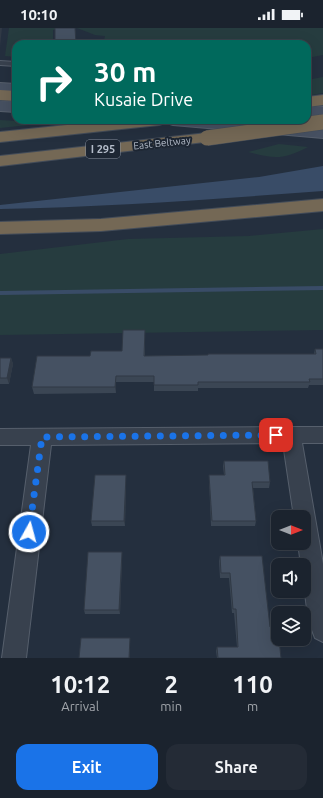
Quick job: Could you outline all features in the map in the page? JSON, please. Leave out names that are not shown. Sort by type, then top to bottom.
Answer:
[{"type":"highway","points":[[0,95],[12,96]]},
{"type":"highway","points":[[311,102],[323,100]]},
{"type":"highway","name":"East Beltway","points":[[311,124],[323,122]]},
{"type":"highway","name":"East Beltway","points":[[0,137],[126,124]]},
{"type":"highway","name":"East Beltway","points":[[0,161],[206,138],[308,124]]},
{"type":"highway","points":[[0,228],[101,225],[323,205]]},
{"type":"main road","points":[[0,87],[12,88]]},
{"type":"main road","points":[[0,106],[12,107]]},
{"type":"main road","points":[[311,111],[323,112]]},
{"type":"main road","points":[[219,124],[323,133]]},
{"type":"street","points":[[0,438],[323,434]]},
{"type":"street","points":[[292,435],[323,630]]},
{"type":"street","points":[[14,658],[42,437]]},
{"type":"lane","points":[[0,63],[12,64]]},
{"type":"green space","points":[[9,28],[77,28],[53,30],[53,40],[12,40],[12,57],[5,56]]},
{"type":"green space","points":[[77,28],[323,28],[323,55],[311,57],[311,40],[104,40],[105,36],[95,35]]},
{"type":"green space","points":[[323,77],[323,93],[311,95],[311,79]]},
{"type":"green space","points":[[0,120],[12,121],[12,124],[38,124],[0,128]]},
{"type":"green space","points":[[279,144],[308,147],[292,154],[278,157],[248,152]]},
{"type":"green space","points":[[323,229],[323,330],[0,335],[0,254],[128,239],[249,236]]},
{"type":"water","points":[[323,166],[323,191],[121,205],[0,209],[0,205],[259,177]]},
{"type":"building","points":[[55,28],[75,28],[76,40],[55,40]]},
{"type":"building","points":[[123,330],[145,330],[144,356],[208,354],[316,354],[315,349],[323,349],[323,379],[309,379],[310,382],[198,382],[198,385],[154,385],[154,376],[116,376],[115,387],[32,387],[37,356],[90,356],[91,351],[122,351]]},
{"type":"building","points":[[0,358],[11,358],[7,378],[0,378]]},
{"type":"building","points":[[224,461],[268,461],[270,482],[252,482],[256,521],[212,521],[209,475],[225,475]]},
{"type":"building","points":[[95,475],[126,475],[124,521],[91,521]]},
{"type":"building","points":[[88,552],[122,552],[119,610],[84,610]]},
{"type":"building","points":[[220,556],[262,556],[271,627],[271,646],[280,646],[281,658],[218,658],[217,647],[238,647],[236,609],[233,609],[230,573],[221,573]]},
{"type":"building","points":[[81,638],[130,638],[129,658],[79,658]]},
{"type":"waterway","points":[[0,293],[323,288]]},
{"type":"route","points":[[29,532],[42,437],[276,435]]}]
